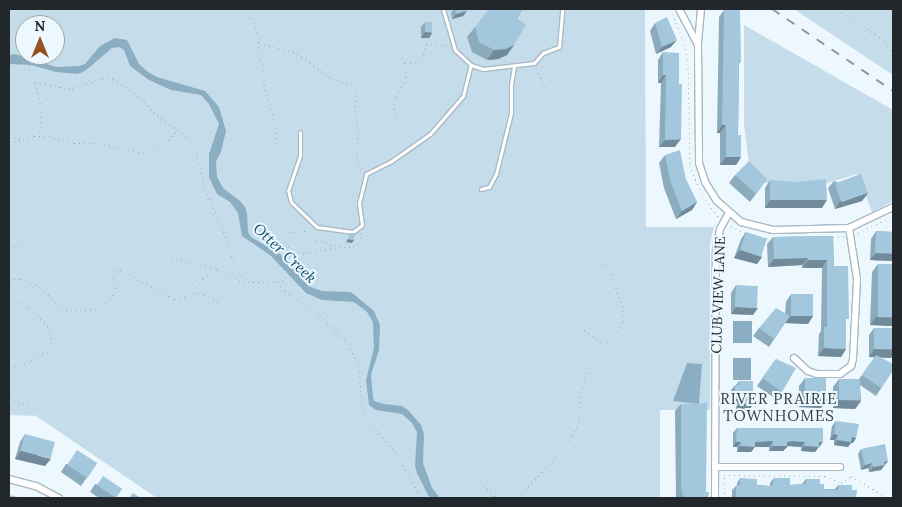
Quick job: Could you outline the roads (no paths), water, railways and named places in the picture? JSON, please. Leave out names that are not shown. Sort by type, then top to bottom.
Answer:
[{"type":"street","points":[[679,9],[698,44]]},
{"type":"street","points":[[701,9],[698,44],[700,163],[710,191],[729,213],[741,222],[773,230],[850,232],[893,207]]},
{"type":"street","name":"CLUB VIEW LANE","points":[[715,498],[716,250],[718,234],[729,213]]},
{"type":"street","points":[[794,358],[808,371],[816,374],[840,374],[851,366],[857,279],[850,232]]},
{"type":"street","points":[[715,467],[840,467]]},
{"type":"street","points":[[9,479],[36,486],[59,498]]},
{"type":"lane","points":[[443,9],[452,45],[470,65],[483,69],[534,63],[543,54],[558,47],[562,9]]},
{"type":"lane","points":[[300,132],[300,156],[288,190],[290,202],[317,227],[349,233],[361,228],[359,203],[366,174],[390,162],[430,134],[462,96],[470,65]]},
{"type":"lane","points":[[482,189],[489,187],[493,181],[500,160],[510,113],[514,66]]},
{"type":"railway","points":[[772,9],[893,91]]},
{"type":"district","name":"RIVER PRAIRIE TOWNHOMES","points":[[779,406]]},
{"type":"water label","name":"Otter Creek","points":[[285,253]]}]
